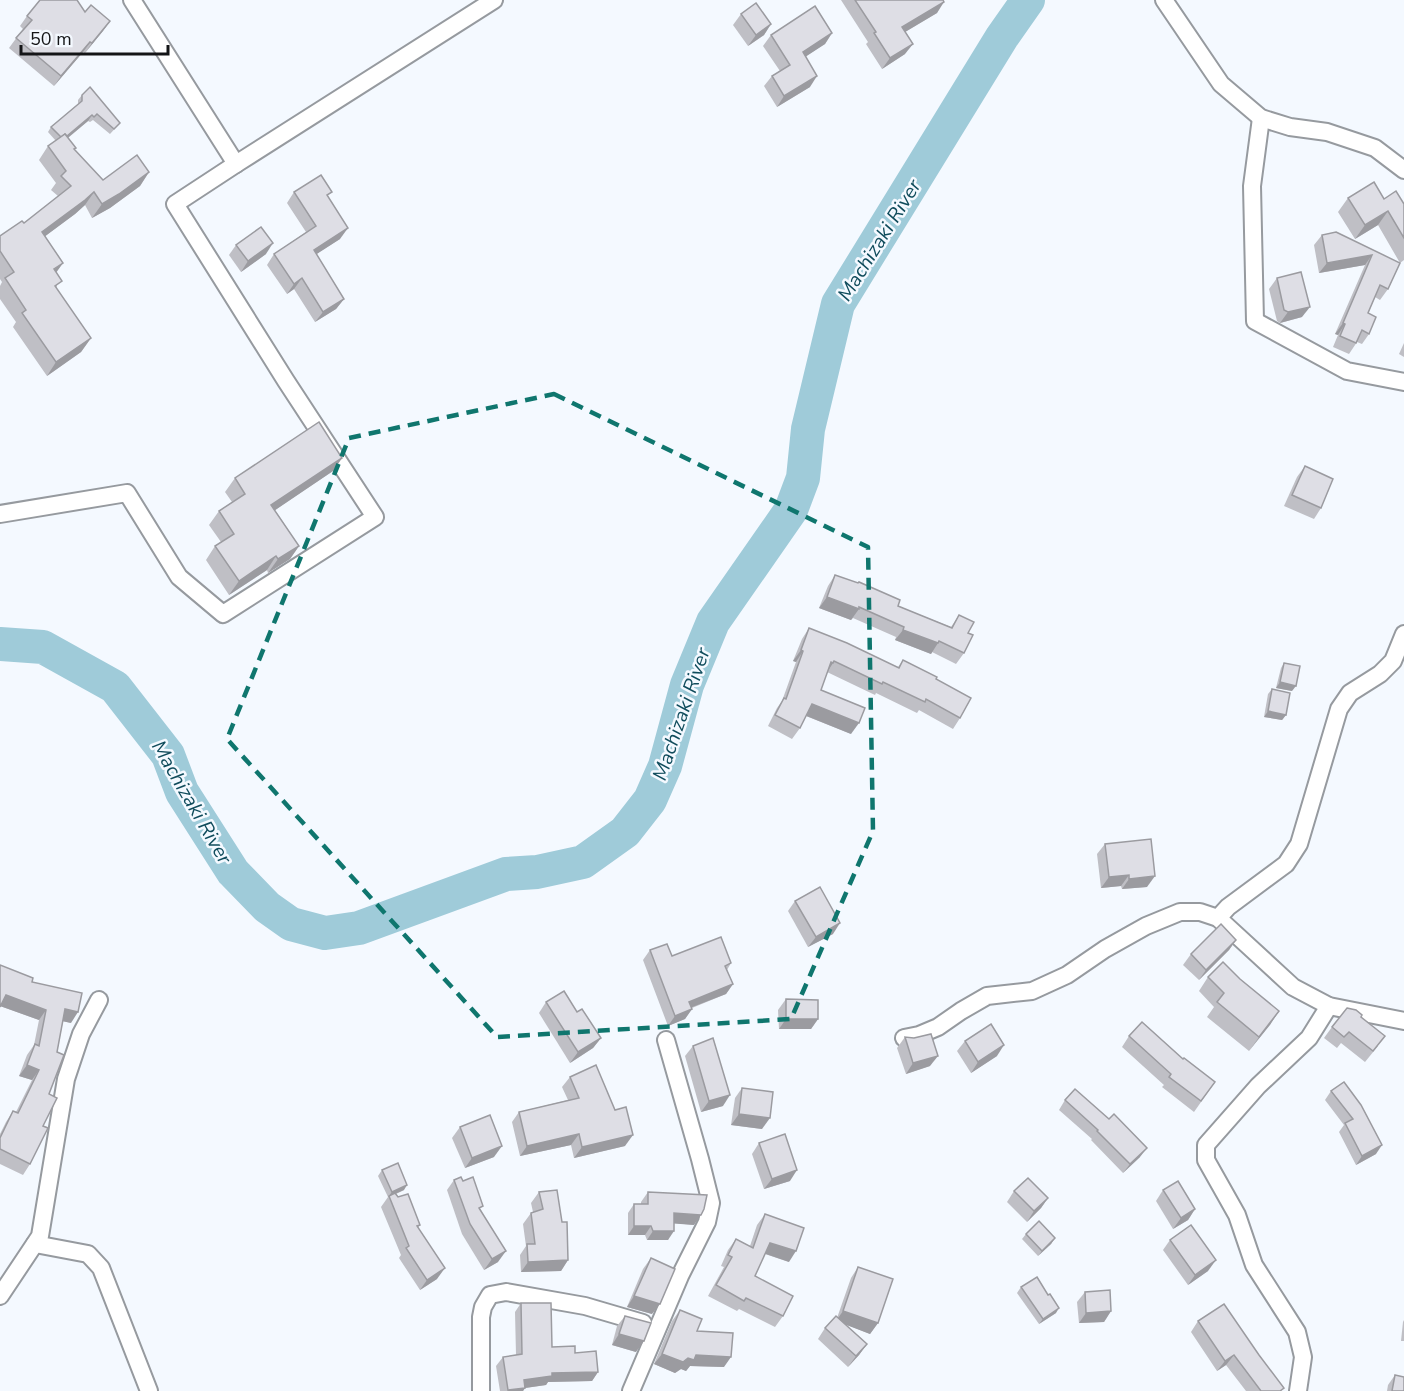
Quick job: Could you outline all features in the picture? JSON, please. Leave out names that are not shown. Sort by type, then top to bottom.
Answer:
[{"type":"street","points":[[132,0],[236,164]]},
{"type":"street","points":[[0,514],[127,493],[178,577],[223,614],[375,517],[175,204],[494,0]]},
{"type":"street","points":[[1164,0],[1221,84],[1261,118],[1290,128],[1327,132],[1375,148],[1404,170]]},
{"type":"street","points":[[1261,118],[1252,186],[1255,321],[1347,371],[1404,382]]},
{"type":"street","points":[[1218,918],[1228,907],[1286,864],[1299,844],[1339,709],[1350,693],[1380,674],[1393,661],[1404,634]]},
{"type":"street","points":[[904,1038],[938,1027],[987,996],[1032,991],[1067,975],[1105,949],[1146,926],[1180,912],[1200,912],[1218,918],[1293,987],[1329,1006],[1404,1021]]},
{"type":"street","points":[[0,1296],[40,1236],[66,1079],[81,1034],[99,1000]]},
{"type":"street","points":[[1298,1391],[1303,1357],[1297,1332],[1254,1265],[1237,1215],[1206,1160],[1206,1145],[1258,1086],[1309,1038],[1329,1006]]},
{"type":"street","points":[[632,1391],[680,1276],[707,1222],[711,1203],[666,1040]]},
{"type":"street","points":[[35,1244],[88,1254],[100,1268],[149,1391]]},
{"type":"street","points":[[481,1391],[481,1317],[483,1306],[490,1295],[506,1292],[585,1306],[658,1327]]},
{"type":"highlighted area","points":[[554,394],[868,547],[873,831],[791,1019],[497,1037],[227,739],[349,438]]},
{"type":"building","points":[[40,0],[77,0],[85,12],[91,5],[110,21],[61,76],[16,38],[32,20],[27,16]]},
{"type":"building","points":[[855,0],[943,0],[944,2],[902,27],[913,44],[890,58]]},
{"type":"building","points":[[756,3],[771,24],[756,35],[741,14]]},
{"type":"building","points":[[815,6],[832,33],[803,52],[817,76],[784,96],[772,76],[790,65],[771,35]]},
{"type":"building","points":[[90,87],[120,123],[114,129],[97,114],[94,117],[92,115],[67,136],[65,134],[61,137],[51,127],[82,101],[82,95]]},
{"type":"building","points":[[65,134],[76,148],[74,149],[103,180],[137,155],[149,172],[102,204],[94,192],[42,232],[63,263],[54,269],[62,281],[55,286],[91,338],[56,362],[22,313],[26,310],[5,278],[14,272],[0,251],[0,236],[22,221],[24,223],[71,186],[61,176],[66,171],[48,146]]},
{"type":"building","points":[[321,175],[332,192],[327,195],[348,228],[314,250],[344,299],[323,312],[302,278],[294,284],[274,254],[316,226],[294,192]]},
{"type":"building","points":[[1374,182],[1384,199],[1396,191],[1404,204],[1404,238],[1388,211],[1365,225],[1348,198]]},
{"type":"building","points":[[261,227],[273,243],[248,261],[236,245]]},
{"type":"building","points":[[1336,232],[1400,263],[1388,289],[1380,285],[1368,313],[1376,317],[1369,334],[1362,330],[1356,343],[1340,336],[1345,324],[1343,323],[1372,255],[1327,263],[1322,235]]},
{"type":"building","points":[[1301,272],[1310,307],[1288,312],[1284,310],[1277,278]]},
{"type":"building","points":[[319,422],[342,458],[271,505],[299,546],[278,559],[276,556],[239,581],[215,546],[234,534],[219,511],[245,494],[235,478]]},
{"type":"building","points":[[1305,466],[1333,479],[1321,508],[1292,495]]},
{"type":"building","points":[[835,575],[859,582],[900,600],[898,606],[952,628],[959,615],[974,622],[968,633],[973,635],[964,653],[939,641],[938,643],[903,630],[904,627],[859,607],[859,609],[827,597]]},
{"type":"building","points":[[809,628],[899,668],[903,660],[971,698],[960,718],[926,699],[925,702],[834,661],[831,662],[821,690],[865,708],[859,723],[812,704],[800,728],[775,715],[784,698],[786,699]]},
{"type":"building","points":[[1284,663],[1300,666],[1296,686],[1280,682]]},
{"type":"building","points":[[1272,689],[1290,693],[1286,715],[1268,711]]},
{"type":"building","points":[[1151,839],[1155,876],[1129,879],[1129,875],[1109,877],[1105,844]]},
{"type":"building","points":[[820,887],[840,923],[816,937],[795,901]]},
{"type":"building","points":[[1221,924],[1236,940],[1206,970],[1191,954]]},
{"type":"building","points":[[721,937],[731,963],[725,966],[733,984],[689,1002],[692,1009],[675,1016],[650,950],[667,944],[672,956]]},
{"type":"building","points":[[1223,962],[1279,1011],[1259,1037],[1217,1002],[1224,993],[1208,977]]},
{"type":"building","points":[[0,965],[33,978],[32,982],[82,993],[78,1012],[65,1009],[57,1052],[64,1055],[49,1094],[57,1098],[43,1126],[48,1128],[30,1164],[0,1149],[0,1138],[13,1111],[18,1113],[39,1070],[27,1065],[35,1044],[39,1046],[46,1010],[6,995],[0,1007]]},
{"type":"building","points":[[564,991],[577,1012],[582,1009],[601,1038],[578,1052],[546,1002]]},
{"type":"building","points":[[786,999],[818,1000],[818,1019],[786,1019]]},
{"type":"building","points":[[1347,1008],[1356,1010],[1362,1015],[1361,1017],[1385,1036],[1373,1051],[1349,1032],[1344,1037],[1332,1027]]},
{"type":"building","points":[[1142,1022],[1183,1059],[1215,1082],[1201,1101],[1169,1077],[1171,1074],[1129,1036]]},
{"type":"building","points":[[991,1024],[1004,1045],[978,1062],[965,1041]]},
{"type":"building","points":[[931,1034],[938,1056],[913,1063],[905,1037],[914,1038]]},
{"type":"building","points":[[713,1038],[730,1095],[709,1101],[693,1046]]},
{"type":"building","points":[[596,1065],[615,1110],[626,1107],[633,1135],[582,1147],[579,1134],[527,1146],[519,1112],[579,1098],[570,1077]]},
{"type":"building","points":[[1344,1082],[1361,1105],[1382,1145],[1362,1156],[1345,1123],[1353,1119],[1331,1091]]},
{"type":"building","points":[[742,1088],[773,1092],[770,1118],[739,1114]]},
{"type":"building","points":[[1075,1089],[1109,1119],[1114,1114],[1147,1148],[1130,1164],[1065,1100]]},
{"type":"building","points":[[490,1115],[502,1146],[472,1158],[460,1127]]},
{"type":"building","points":[[785,1134],[797,1170],[772,1179],[759,1143]]},
{"type":"building","points":[[398,1163],[407,1185],[392,1192],[382,1170]]},
{"type":"building","points":[[461,1177],[463,1181],[473,1177],[483,1206],[479,1208],[506,1251],[492,1259],[470,1224],[454,1180]]},
{"type":"building","points":[[1028,1178],[1048,1198],[1034,1211],[1014,1191]]},
{"type":"building","points":[[1178,1181],[1195,1209],[1181,1218],[1163,1190]]},
{"type":"building","points":[[557,1190],[562,1222],[567,1222],[568,1260],[528,1262],[527,1244],[535,1244],[531,1213],[543,1209],[539,1192]]},
{"type":"building","points":[[648,1192],[707,1195],[701,1215],[674,1213],[674,1231],[653,1231],[651,1226],[634,1226],[634,1204],[648,1204]]},
{"type":"building","points":[[395,1193],[398,1197],[408,1194],[420,1225],[417,1226],[445,1268],[427,1280],[406,1248],[409,1246],[389,1196]]},
{"type":"building","points":[[765,1214],[804,1228],[796,1251],[770,1243],[755,1276],[793,1296],[783,1316],[746,1298],[744,1301],[716,1285],[732,1257],[728,1255],[736,1239],[753,1248]]},
{"type":"building","points":[[1039,1221],[1055,1238],[1042,1251],[1026,1234]]},
{"type":"building","points":[[1191,1225],[1216,1260],[1195,1275],[1170,1240]]},
{"type":"building","points":[[651,1258],[675,1269],[660,1304],[634,1296]]},
{"type":"building","points":[[858,1267],[893,1279],[878,1323],[843,1311]]},
{"type":"building","points":[[1037,1277],[1059,1308],[1043,1319],[1021,1287]]},
{"type":"building","points":[[1110,1290],[1111,1311],[1086,1313],[1085,1292]]},
{"type":"building","points":[[521,1303],[551,1303],[552,1347],[575,1346],[575,1353],[596,1351],[598,1372],[552,1373],[552,1376],[524,1380],[525,1388],[508,1390],[503,1357],[522,1354]]},
{"type":"building","points":[[1224,1304],[1284,1388],[1280,1391],[1261,1391],[1234,1355],[1225,1361],[1198,1321]]},
{"type":"building","points":[[680,1310],[702,1319],[697,1331],[733,1333],[731,1357],[696,1355],[694,1360],[688,1358],[683,1362],[662,1354]]},
{"type":"building","points":[[625,1316],[651,1323],[644,1341],[619,1334]]},
{"type":"building","points":[[836,1316],[867,1344],[856,1356],[825,1328]]},
{"type":"building","points":[[1395,1375],[1404,1377],[1404,1391],[1392,1391]]},
{"type":"waterway","name":"Machizaki River","points":[[0,644],[43,647],[115,687],[168,755],[182,792],[233,872],[267,907],[291,924],[325,933],[359,928],[506,874],[537,872],[583,862],[625,832],[650,800],[665,766],[687,685],[713,622],[791,510],[803,478],[808,429],[838,304],[1002,37],[1028,0]]}]
